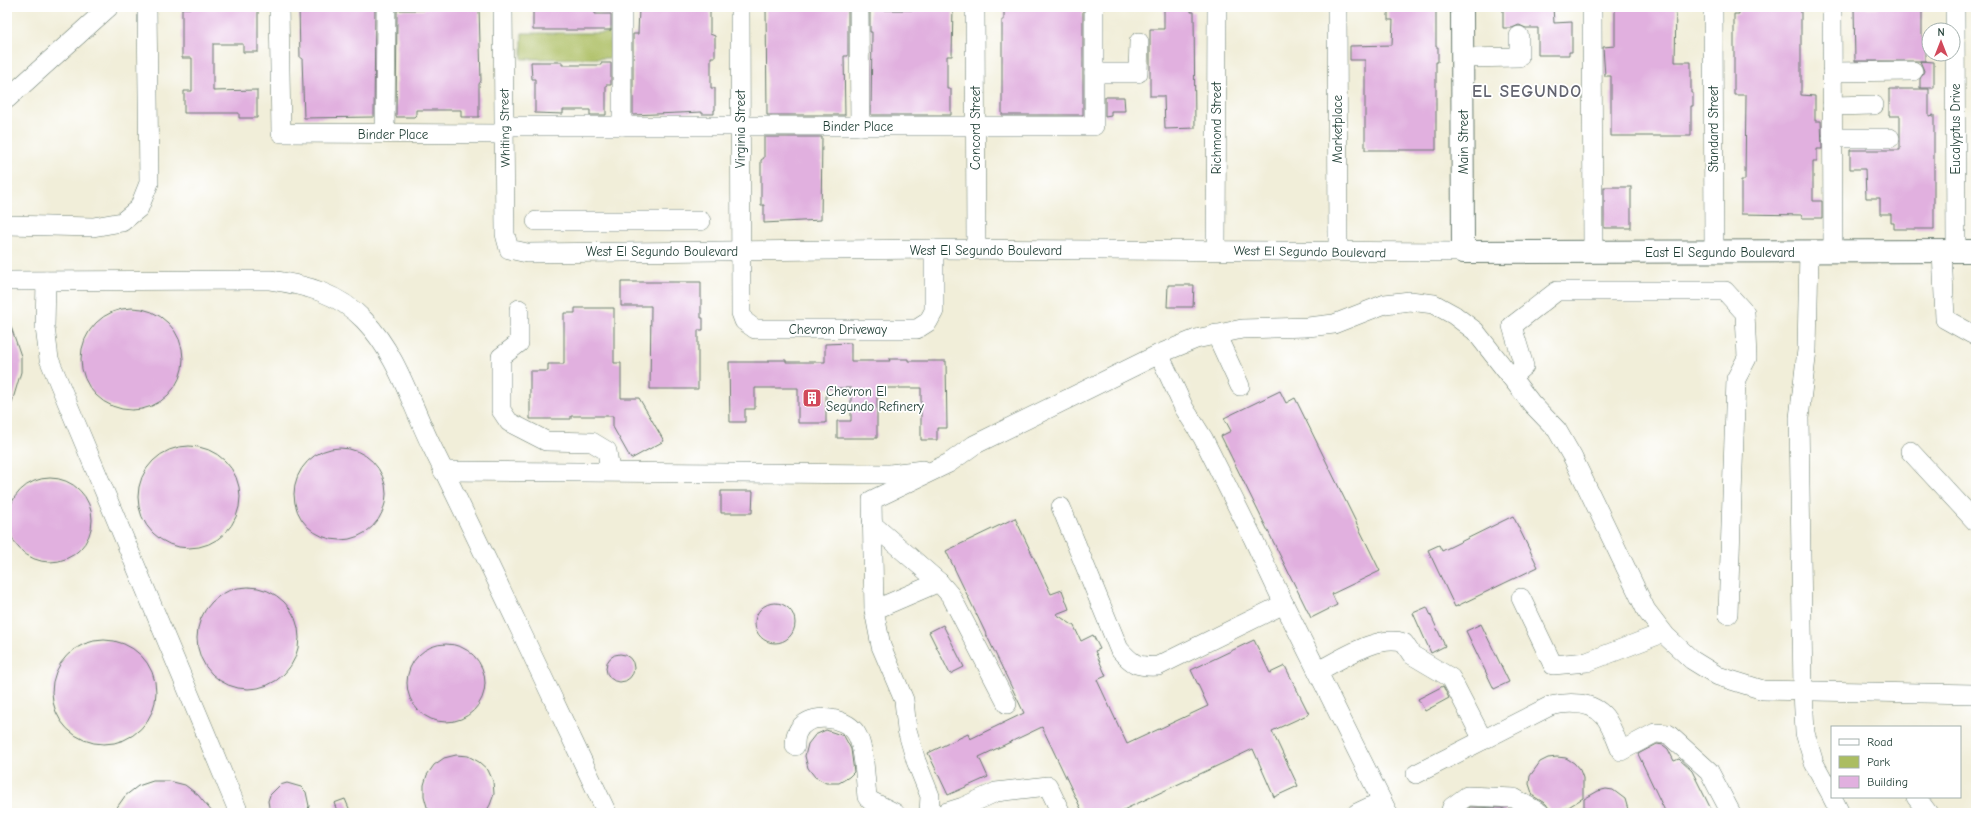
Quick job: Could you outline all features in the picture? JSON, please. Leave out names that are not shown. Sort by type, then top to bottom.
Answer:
[{"type":"main road","name":"Main Street","points":[[1462,7],[1463,252]]},
{"type":"main road","name":"East El Segundo Boulevard","points":[[1463,252],[1958,251]]},
{"type":"street","points":[[7,99],[109,7]]},
{"type":"street","points":[[7,225],[94,227],[122,222],[139,208],[148,183],[147,7]]},
{"type":"street","name":"Binder Place","points":[[279,7],[281,133],[385,134],[622,126],[1094,126],[1094,7]]},
{"type":"street","points":[[385,134],[386,7]]},
{"type":"street","name":"Whiting Street","points":[[503,7],[505,234],[509,249]]},
{"type":"street","points":[[622,7],[622,126]]},
{"type":"street","name":"Virginia Street","points":[[740,7],[740,251]]},
{"type":"street","points":[[859,7],[860,126]]},
{"type":"street","name":"Concord Street","points":[[975,7],[976,250]]},
{"type":"street","name":"Richmond Street","points":[[1216,250],[1217,7]]},
{"type":"street","name":"Marketplace","points":[[1337,7],[1338,251]]},
{"type":"street","points":[[1592,7],[1593,252]]},
{"type":"street","name":"Standard Street","points":[[1713,7],[1714,252]]},
{"type":"street","points":[[1832,7],[1833,251]]},
{"type":"street","name":"Eucalyptus Drive","points":[[1955,7],[1958,251],[1945,319],[1972,334],[1976,334]]},
{"type":"street","points":[[1462,58],[1519,57],[1519,36]]},
{"type":"street","points":[[1094,73],[1138,72],[1139,42]]},
{"type":"street","points":[[1832,72],[1913,71]]},
{"type":"street","points":[[1832,106],[1874,105]]},
{"type":"street","points":[[1832,138],[1890,138]]},
{"type":"street","points":[[536,221],[700,221]]},
{"type":"street","name":"West El Segundo Boulevard","points":[[509,249],[527,253],[934,249],[1463,252]]},
{"type":"street","name":"Chevron Driveway","points":[[740,251],[741,313],[744,321],[755,329],[917,329],[928,322],[934,311],[934,249]]},
{"type":"street","points":[[1808,252],[1808,350],[1799,418],[1803,691],[1806,733],[1824,767],[1831,793]]},
{"type":"street","points":[[7,281],[270,280],[303,285],[327,293],[348,305],[364,320],[382,341],[398,372],[443,471],[464,510],[607,813]]},
{"type":"street","points":[[46,281],[45,328],[49,359],[239,813]]},
{"type":"street","points":[[1511,377],[1524,366],[1512,326],[1557,290],[1725,290],[1745,313],[1747,358],[1736,379],[1728,614]]},
{"type":"street","points":[[929,813],[930,796],[916,761],[907,730],[904,700],[881,646],[874,610],[872,500],[949,463],[974,445],[1159,354],[1196,340],[1242,329],[1302,328],[1334,324],[1385,304],[1404,302],[1434,304],[1454,315],[1475,331],[1532,404],[1557,430],[1573,458],[1646,610],[1664,633],[1692,660],[1718,676],[1763,690],[1976,694]]},
{"type":"street","points":[[519,309],[519,343],[501,357],[501,410],[509,422],[546,441],[592,442],[608,451],[610,471]]},
{"type":"street","points":[[1216,334],[1240,386]]},
{"type":"street","points":[[1159,354],[1184,408],[1203,438],[1252,536],[1284,604],[1385,807],[1357,813]]},
{"type":"street","points":[[1910,451],[1976,522]]},
{"type":"street","points":[[443,471],[890,474],[921,470],[949,463]]},
{"type":"street","points":[[1061,507],[1120,649],[1130,662],[1140,667],[1158,666],[1284,604]]},
{"type":"street","points":[[872,524],[939,582],[951,596],[1007,704]]},
{"type":"street","points":[[874,610],[939,582]]},
{"type":"street","points":[[1521,598],[1552,665],[1587,662],[1664,633]]},
{"type":"street","points":[[1318,671],[1380,641],[1396,640],[1404,643],[1412,655],[1450,678],[1483,740]]},
{"type":"street","points":[[1416,774],[1550,706],[1567,702],[1588,706],[1605,717],[1622,750],[1655,733],[1668,734],[1709,771],[1731,813]]},
{"type":"street","points":[[795,746],[797,733],[804,725],[816,719],[838,720],[849,724],[856,733],[861,748],[867,797],[871,801],[895,813]]},
{"type":"street","points":[[944,813],[963,807],[996,792],[1048,786],[1061,813]]},
{"type":"street","points":[[1450,813],[1452,806],[1467,796],[1514,798],[1540,813]]},
{"type":"street","points":[[1832,798],[1840,813]]},
{"type":"street","points":[[1917,798],[1928,813]]},
{"type":"green space","points":[[522,33],[610,33],[610,58],[522,59]]},
{"type":"building","points":[[299,7],[375,7],[374,117],[304,118],[302,58],[300,58]]},
{"type":"building","points":[[479,7],[481,81],[479,84],[479,117],[461,117],[461,110],[416,110],[416,115],[414,117],[396,117],[397,10],[424,10],[424,8]]},
{"type":"building","points":[[766,7],[848,7],[848,56],[844,56],[845,115],[767,115]]},
{"type":"building","points":[[870,7],[883,7],[883,10],[921,10],[921,7],[953,7],[952,56],[947,56],[947,89],[951,89],[951,115],[871,115],[872,32],[870,32]]},
{"type":"building","points":[[1164,7],[1191,7],[1191,12],[1194,12],[1195,128],[1165,129],[1164,96],[1150,96],[1150,29],[1164,29]]},
{"type":"building","points":[[1388,7],[1436,7],[1436,47],[1438,47],[1438,62],[1436,62],[1436,150],[1365,150],[1365,60],[1350,60],[1350,46],[1392,45],[1393,20],[1388,20]]},
{"type":"building","points":[[1503,7],[1553,7],[1554,23],[1572,22],[1572,52],[1569,52],[1569,55],[1538,55],[1538,28],[1526,28],[1519,25],[1512,28],[1503,28]]},
{"type":"building","points":[[1615,7],[1676,7],[1675,62],[1691,62],[1691,93],[1693,93],[1693,106],[1691,106],[1691,136],[1611,136],[1611,76],[1605,76],[1603,47],[1615,46]]},
{"type":"building","points":[[1739,7],[1801,7],[1801,95],[1815,96],[1815,121],[1821,121],[1822,149],[1817,149],[1817,161],[1813,161],[1813,201],[1822,201],[1822,218],[1802,218],[1802,215],[1741,214],[1741,180],[1745,180],[1746,95],[1734,95],[1734,14],[1739,14]]},
{"type":"building","points":[[1922,7],[1921,61],[1855,61],[1854,8]]},
{"type":"building","points":[[182,8],[258,9],[258,52],[243,52],[243,44],[213,44],[213,91],[257,90],[257,118],[239,118],[239,113],[184,113],[184,91],[192,91],[192,58],[182,58]]},
{"type":"building","points":[[533,8],[595,8],[595,14],[611,14],[611,30],[533,30]]},
{"type":"building","points":[[639,8],[710,8],[710,34],[715,36],[715,57],[711,57],[711,88],[715,88],[714,114],[702,114],[702,112],[633,115],[633,34],[638,34]]},
{"type":"building","points":[[1004,8],[1083,8],[1083,115],[1002,115],[1002,20],[1004,20]]},
{"type":"building","points":[[1920,61],[1934,62],[1934,88],[1920,88],[1920,79],[1924,71]]},
{"type":"building","points":[[531,62],[562,62],[562,65],[601,65],[601,63],[611,63],[611,85],[606,85],[606,115],[590,115],[590,110],[563,110],[563,114],[535,113],[535,79],[532,79]]},
{"type":"building","points":[[1889,89],[1929,89],[1929,116],[1934,115],[1934,229],[1894,229],[1894,223],[1891,223],[1891,214],[1880,214],[1880,198],[1866,198],[1865,169],[1850,169],[1850,150],[1900,150],[1900,116],[1889,116]]},
{"type":"building","points":[[1105,97],[1124,97],[1125,111],[1111,111],[1111,116],[1105,117]]},
{"type":"building","points":[[764,137],[822,137],[821,220],[764,223],[764,205],[761,205],[761,160],[764,158]]},
{"type":"building","points":[[1604,187],[1631,187],[1631,228],[1604,228]]},
{"type":"building","points":[[621,282],[701,282],[701,318],[703,318],[703,330],[698,330],[698,389],[650,389],[651,306],[621,306]]},
{"type":"building","points":[[1168,285],[1194,285],[1193,307],[1167,307]]},
{"type":"building","points":[[132,308],[152,312],[160,316],[168,323],[175,331],[179,339],[183,359],[179,379],[175,387],[168,395],[160,402],[152,406],[132,410],[112,406],[104,402],[96,395],[89,387],[85,379],[81,359],[85,339],[89,331],[96,323],[104,316],[112,312]]},
{"type":"building","points":[[575,308],[614,308],[614,363],[621,363],[621,398],[639,398],[664,441],[631,459],[613,427],[613,416],[571,416],[571,419],[530,419],[530,371],[548,371],[548,364],[564,364],[564,313],[575,313]]},
{"type":"building","points":[[9,321],[21,356],[21,372],[10,409],[7,409],[7,322]]},
{"type":"building","name":"Chevron El Segundo Refinery","points":[[851,343],[851,361],[890,361],[889,359],[908,359],[908,361],[946,361],[947,428],[937,428],[937,440],[921,440],[921,388],[877,388],[877,438],[837,438],[837,421],[851,421],[851,388],[826,388],[826,423],[798,423],[798,388],[755,388],[755,409],[745,409],[745,422],[730,422],[729,362],[769,362],[769,360],[786,360],[786,362],[825,362],[825,344]]},
{"type":"building","points":[[1280,391],[1286,403],[1295,398],[1380,571],[1332,594],[1337,605],[1311,618],[1221,436],[1231,431],[1224,418]]},
{"type":"building","points":[[189,446],[209,450],[217,454],[225,461],[232,469],[236,477],[240,497],[236,517],[232,525],[225,533],[217,540],[209,544],[189,548],[169,544],[161,540],[153,533],[146,525],[142,517],[138,497],[142,477],[146,469],[153,461],[161,454],[169,450]]},
{"type":"building","points":[[340,448],[358,451],[373,461],[383,476],[386,494],[383,512],[373,527],[358,537],[340,540],[322,537],[307,527],[297,512],[294,494],[297,476],[307,461],[322,451]]},
{"type":"building","points":[[50,478],[66,481],[80,490],[89,504],[92,520],[89,536],[80,550],[66,559],[50,562],[34,559],[20,550],[11,536],[8,520],[11,504],[20,490],[34,481]]},
{"type":"building","points":[[721,491],[753,491],[752,513],[721,513]]},
{"type":"building","points":[[1513,516],[1538,567],[1455,607],[1428,550],[1439,545],[1442,551]]},
{"type":"building","points":[[1015,518],[1051,594],[1062,590],[1069,609],[1056,614],[1074,626],[1081,641],[1093,635],[1100,649],[1095,651],[1106,676],[1097,680],[1127,744],[1208,706],[1191,670],[1254,640],[1270,673],[1285,666],[1309,714],[1272,731],[1298,786],[1274,797],[1253,749],[1117,813],[1083,813],[1042,727],[979,757],[988,777],[948,795],[928,753],[968,734],[970,739],[1024,713],[946,551]]},
{"type":"building","points":[[248,587],[268,591],[276,595],[284,602],[291,610],[295,618],[299,638],[295,658],[291,666],[284,674],[276,681],[268,685],[248,689],[228,685],[220,681],[212,674],[205,666],[201,658],[197,638],[201,618],[205,610],[212,602],[220,595],[228,591]]},
{"type":"building","points":[[775,603],[789,609],[795,623],[789,637],[775,643],[761,637],[755,623],[761,609]]},
{"type":"building","points":[[1427,607],[1445,646],[1431,653],[1413,613]]},
{"type":"building","points":[[1481,624],[1509,682],[1494,689],[1466,631]]},
{"type":"building","points":[[943,625],[964,667],[950,674],[929,632]]},
{"type":"building","points":[[104,640],[124,644],[141,655],[152,672],[156,692],[152,712],[141,729],[124,740],[104,744],[84,740],[67,729],[56,712],[52,692],[56,672],[67,655],[84,644]]},
{"type":"building","points":[[446,644],[461,647],[474,655],[482,668],[485,683],[482,698],[474,711],[461,719],[446,722],[431,719],[418,711],[410,698],[407,683],[410,668],[418,655],[431,647]]},
{"type":"building","points":[[620,654],[630,658],[634,668],[630,678],[620,682],[610,678],[606,668],[610,658]]},
{"type":"building","points":[[1443,686],[1449,698],[1425,711],[1418,699]]},
{"type":"building","points":[[826,730],[844,736],[851,749],[854,772],[839,783],[826,783],[815,777],[808,768],[805,756],[808,744],[815,735]]},
{"type":"building","points":[[1657,744],[1663,745],[1668,749],[1674,761],[1679,759],[1692,771],[1713,813],[1666,813],[1638,754]]},
{"type":"building","points":[[456,755],[468,756],[479,762],[488,770],[493,781],[494,794],[485,813],[432,813],[427,807],[424,796],[424,785],[427,775],[434,765],[444,758]]},
{"type":"building","points":[[1548,758],[1566,758],[1574,763],[1580,770],[1583,778],[1583,798],[1567,808],[1550,810],[1546,804],[1533,796],[1529,784],[1530,776],[1540,762]]},
{"type":"building","points":[[153,781],[169,781],[185,785],[198,795],[213,813],[113,813],[125,796],[138,786]]},
{"type":"building","points":[[287,783],[301,787],[306,792],[309,806],[307,813],[270,813],[268,801],[270,795],[280,785]]},
{"type":"building","points":[[1606,789],[1613,790],[1625,799],[1629,813],[1584,813],[1584,799],[1598,791]]},
{"type":"building","points":[[345,799],[351,813],[338,813],[334,803]]},
{"type":"building","points":[[1470,807],[1501,808],[1507,810],[1506,813],[1462,813]]},
{"type":"place","name":"Chevron El Segundo Refinery","points":[[812,398]]},
{"type":"district","name":"EL SEGUNDO","points":[[1527,91]]}]
